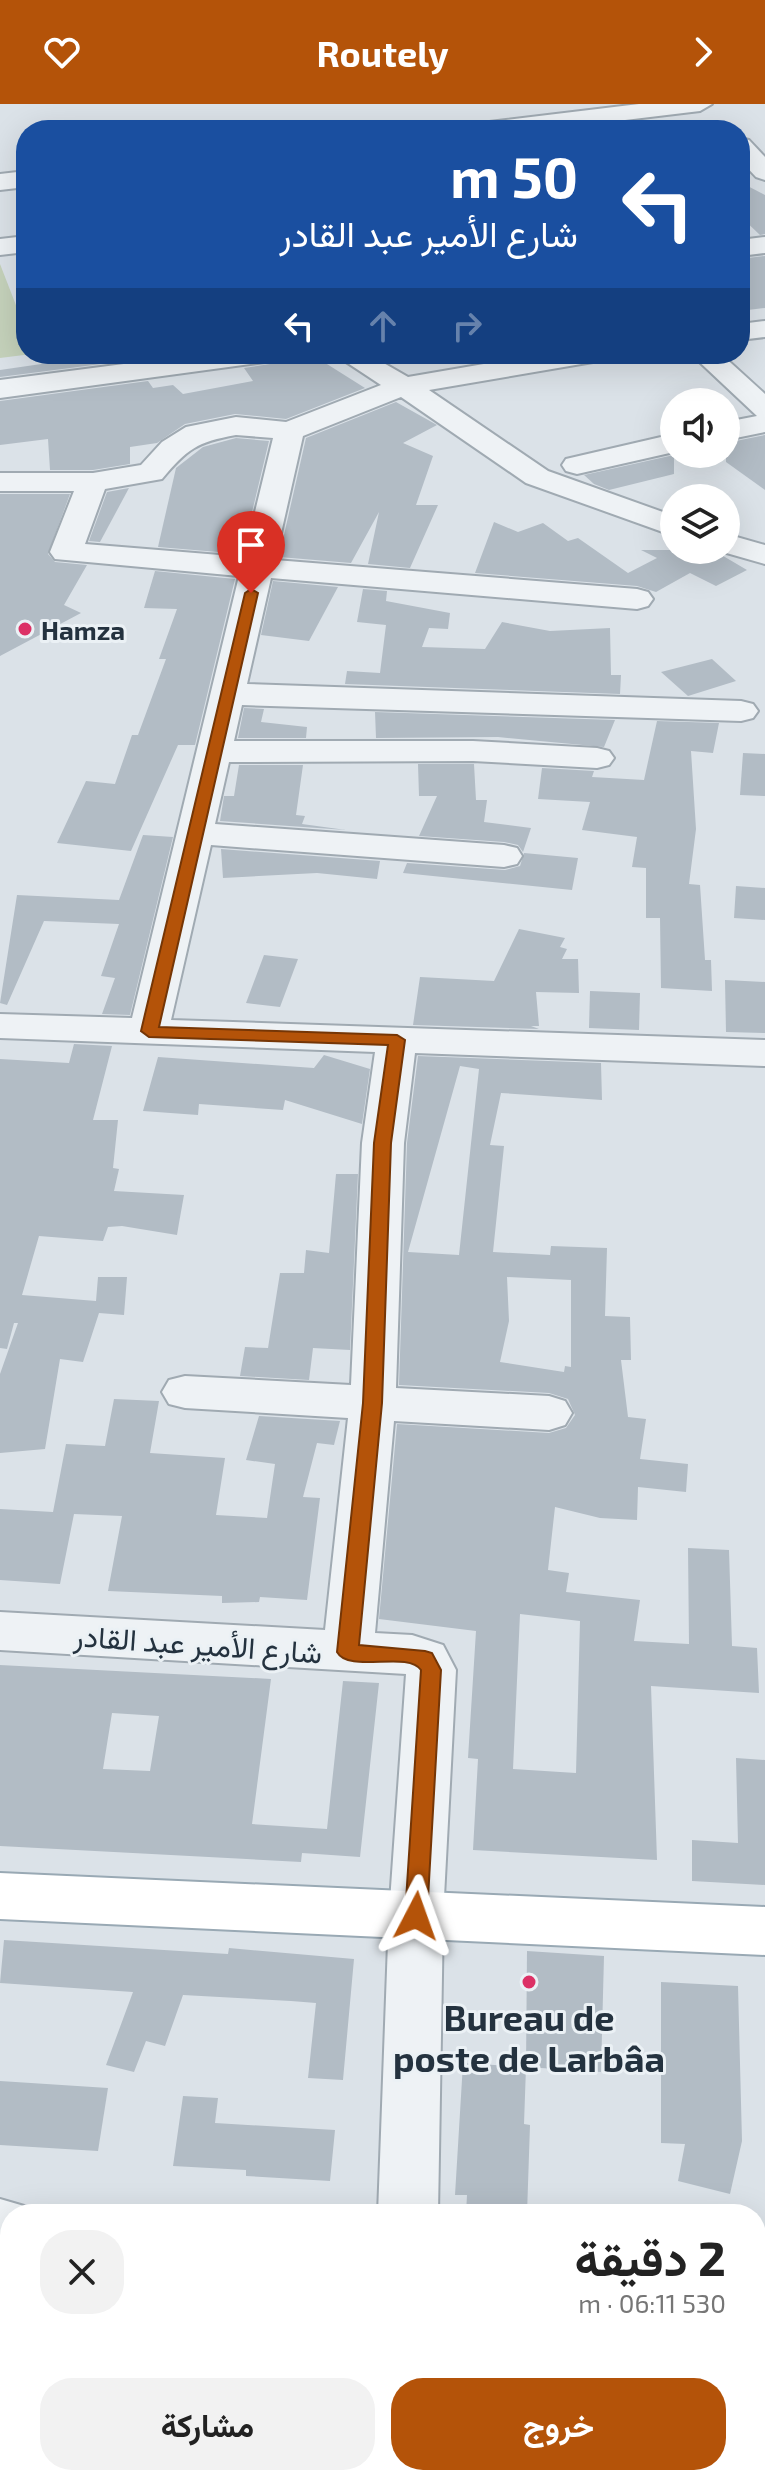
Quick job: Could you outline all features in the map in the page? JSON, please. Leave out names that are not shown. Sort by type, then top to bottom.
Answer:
[{"type":"main road","points":[[0,1896],[765,1931]]},
{"type":"street","points":[[594,120],[706,110]]},
{"type":"street","points":[[366,364],[404,386],[537,477],[660,522]]},
{"type":"street","points":[[0,482],[93,482],[151,473],[172,448],[196,433],[236,426],[289,431],[404,386],[534,364]]},
{"type":"street","points":[[716,364],[765,409]]},
{"type":"street","points":[[0,389],[92,365]]},
{"type":"street","points":[[740,428],[765,423]]},
{"type":"street","points":[[149,1031],[289,431]]},
{"type":"street","points":[[577,465],[660,446]]},
{"type":"street","points":[[93,482],[66,552],[637,599]]},
{"type":"street","points":[[740,547],[765,555]]},
{"type":"street","points":[[228,694],[741,711]]},
{"type":"street","points":[[214,752],[473,751],[597,758]]},
{"type":"street","points":[[195,833],[504,856]]},
{"type":"street","points":[[0,1026],[765,1053]]},
{"type":"street","points":[[348,1652],[373,1403],[383,1143],[397,1040]]},
{"type":"street","points":[[185,1392],[549,1413]]},
{"type":"street","name":"شارع الأمير عبد القادر","points":[[0,1631],[412,1655],[425,1659],[431,1670],[416,1916]]},
{"type":"street","points":[[408,2204],[416,1916]]},
{"type":"green space","points":[[0,264],[16,305],[16,356],[0,358]]},
{"type":"building","points":[[750,187],[765,195],[765,234],[760,235],[750,226]]},
{"type":"building","points":[[765,256],[765,308],[750,310],[750,258]]},
{"type":"building","points":[[41,364],[101,364],[0,377],[0,370]]},
{"type":"building","points":[[270,364],[327,364],[365,388],[286,419],[235,414],[185,424],[157,443],[130,447],[130,464],[93,470],[50,470],[48,439],[0,445],[0,401],[148,381],[153,388],[173,385],[183,394],[253,381],[244,368]]},
{"type":"building","points":[[396,402],[437,425],[403,443],[433,456],[416,505],[438,505],[410,568],[368,564],[379,512],[351,563],[279,557],[306,438]]},
{"type":"building","points":[[765,435],[765,490],[734,468],[740,468],[740,440]]},
{"type":"building","points":[[236,438],[269,441],[242,554],[158,547],[176,468],[203,447]]},
{"type":"building","points":[[660,458],[660,468],[674,468],[674,474],[609,490],[594,484],[584,475]]},
{"type":"building","points":[[129,488],[100,542],[89,541],[107,492]]},
{"type":"building","points":[[0,494],[70,494],[48,554],[55,562],[87,565],[64,605],[81,613],[0,656]]},
{"type":"building","points":[[494,522],[518,532],[543,523],[568,541],[578,538],[628,573],[657,558],[641,550],[660,550],[660,564],[737,564],[747,570],[716,586],[690,573],[656,592],[637,586],[475,573]]},
{"type":"building","points":[[155,571],[235,579],[195,745],[178,745],[131,851],[57,843],[86,781],[115,784],[132,735],[138,735],[166,659],[159,659],[177,609],[144,608]]},
{"type":"building","points":[[273,581],[338,587],[309,641],[261,635]]},
{"type":"building","points":[[363,589],[387,591],[386,601],[450,613],[448,629],[429,628],[422,647],[485,649],[502,622],[550,631],[610,628],[611,675],[621,675],[620,694],[345,684],[347,671],[380,673],[386,625],[357,622]]},
{"type":"building","points":[[712,659],[736,681],[688,696],[661,672]]},
{"type":"building","points":[[244,708],[264,709],[261,722],[307,727],[306,738],[238,738]]},
{"type":"building","points":[[375,712],[615,720],[604,747],[498,737],[376,738]]},
{"type":"building","points":[[657,721],[719,723],[713,753],[691,751],[696,829],[689,884],[700,885],[705,960],[711,960],[712,991],[661,988],[660,918],[646,918],[646,868],[632,867],[637,837],[582,830],[590,802],[538,799],[542,768],[594,771],[592,777],[644,780]]},
{"type":"building","points":[[743,753],[765,754],[765,796],[740,795]]},
{"type":"building","points":[[418,764],[474,764],[476,800],[487,800],[484,822],[531,828],[523,852],[518,845],[504,842],[419,836],[437,796],[419,796]]},
{"type":"building","points":[[239,765],[303,765],[296,815],[305,816],[302,824],[346,830],[220,821],[224,796],[234,796]]},
{"type":"building","points":[[143,835],[173,837],[130,1015],[102,1014],[115,978],[101,976],[119,924],[44,921],[7,1005],[0,1003],[17,895],[119,900]]},
{"type":"building","points":[[221,849],[380,861],[377,879],[317,873],[223,878]]},
{"type":"building","points":[[524,853],[578,858],[572,890],[403,873],[407,863],[505,870],[520,866]]},
{"type":"building","points":[[736,886],[765,888],[765,920],[734,918]]},
{"type":"building","points":[[519,929],[565,938],[560,947],[567,949],[562,959],[578,959],[579,993],[536,992],[539,1026],[531,1026],[539,1029],[413,1025],[420,977],[494,981]]},
{"type":"building","points":[[264,955],[298,959],[280,1007],[246,1003]]},
{"type":"building","points":[[725,980],[765,982],[765,1033],[726,1032]]},
{"type":"building","points":[[590,991],[640,993],[639,1030],[589,1028]]},
{"type":"building","points":[[74,1044],[112,1046],[93,1120],[118,1120],[113,1168],[119,1169],[114,1191],[184,1195],[177,1235],[122,1226],[108,1227],[103,1241],[39,1236],[22,1295],[96,1301],[98,1277],[127,1277],[124,1315],[99,1313],[83,1362],[60,1359],[45,1449],[0,1453],[0,1374],[18,1323],[14,1323],[7,1349],[0,1348],[0,1059],[69,1063]]},
{"type":"building","points":[[324,1055],[370,1069],[362,1124],[285,1100],[283,1110],[199,1104],[198,1115],[143,1111],[158,1057],[314,1068]]},
{"type":"building","points":[[418,1056],[601,1063],[602,1100],[501,1093],[490,1145],[504,1146],[493,1252],[550,1255],[551,1246],[607,1248],[605,1316],[630,1317],[631,1360],[621,1360],[628,1417],[646,1419],[640,1459],[688,1464],[686,1492],[638,1487],[637,1520],[600,1518],[555,1507],[548,1570],[569,1573],[566,1592],[640,1600],[634,1641],[689,1644],[688,1548],[729,1550],[732,1646],[757,1648],[759,1693],[651,1686],[657,1860],[473,1850],[478,1759],[468,1758],[476,1631],[379,1619],[397,1424],[549,1433],[566,1428],[575,1415],[568,1399],[549,1393],[399,1385],[407,1143]],"holes":[[[460,1066],[479,1069],[459,1255],[408,1252]],[[507,1277],[571,1280],[571,1367],[565,1366],[564,1372],[500,1362],[509,1321]],[[520,1614],[580,1621],[576,1773],[513,1769]]]},
{"type":"building","points":[[336,1174],[358,1174],[350,1350],[313,1348],[309,1380],[240,1376],[245,1347],[268,1348],[280,1273],[304,1273],[306,1250],[329,1253]]},
{"type":"building","points":[[114,1399],[159,1401],[150,1453],[225,1458],[216,1515],[267,1518],[275,1464],[246,1460],[259,1416],[340,1421],[334,1445],[317,1443],[303,1497],[320,1498],[307,1600],[260,1597],[259,1602],[222,1603],[222,1596],[108,1591],[122,1516],[74,1514],[60,1584],[0,1580],[0,1509],[53,1512],[66,1444],[105,1446]]},
{"type":"building","points":[[0,1665],[271,1679],[252,1824],[327,1829],[343,1681],[379,1683],[360,1857],[302,1853],[301,1862],[0,1846]],"holes":[[[112,1713],[159,1716],[150,1771],[103,1769]]]},
{"type":"building","points":[[736,1758],[765,1760],[765,1885],[692,1881],[692,1840],[738,1843]]},
{"type":"building","points":[[4,1940],[228,1954],[229,1948],[354,1959],[343,2080],[308,2078],[316,2003],[291,2001],[183,1995],[165,2046],[146,2041],[134,2072],[106,2065],[133,1992],[0,1983]]},
{"type":"building","points":[[527,1951],[604,1956],[601,2072],[526,2067]]},
{"type":"building","points":[[661,1982],[738,1986],[742,2141],[730,2194],[678,2181],[685,2144],[661,2143]]},
{"type":"building","points":[[463,2063],[526,2067],[524,2124],[530,2125],[527,2204],[467,2204],[467,2195],[455,2195]]},
{"type":"building","points":[[0,2081],[108,2088],[98,2151],[0,2145]]},
{"type":"building","points":[[183,2096],[218,2098],[215,2123],[335,2130],[330,2181],[246,2176],[246,2170],[173,2166]]},
{"type":"place","name":"Hamza","points":[[25,629]]},
{"type":"place","name":"Bureau de poste de Larbâa","points":[[529,1982]]},
{"type":"route","points":[[251,593],[149,1031],[397,1040],[383,1143],[373,1403],[348,1652],[412,1655],[425,1659],[431,1670],[416,1916]]}]
